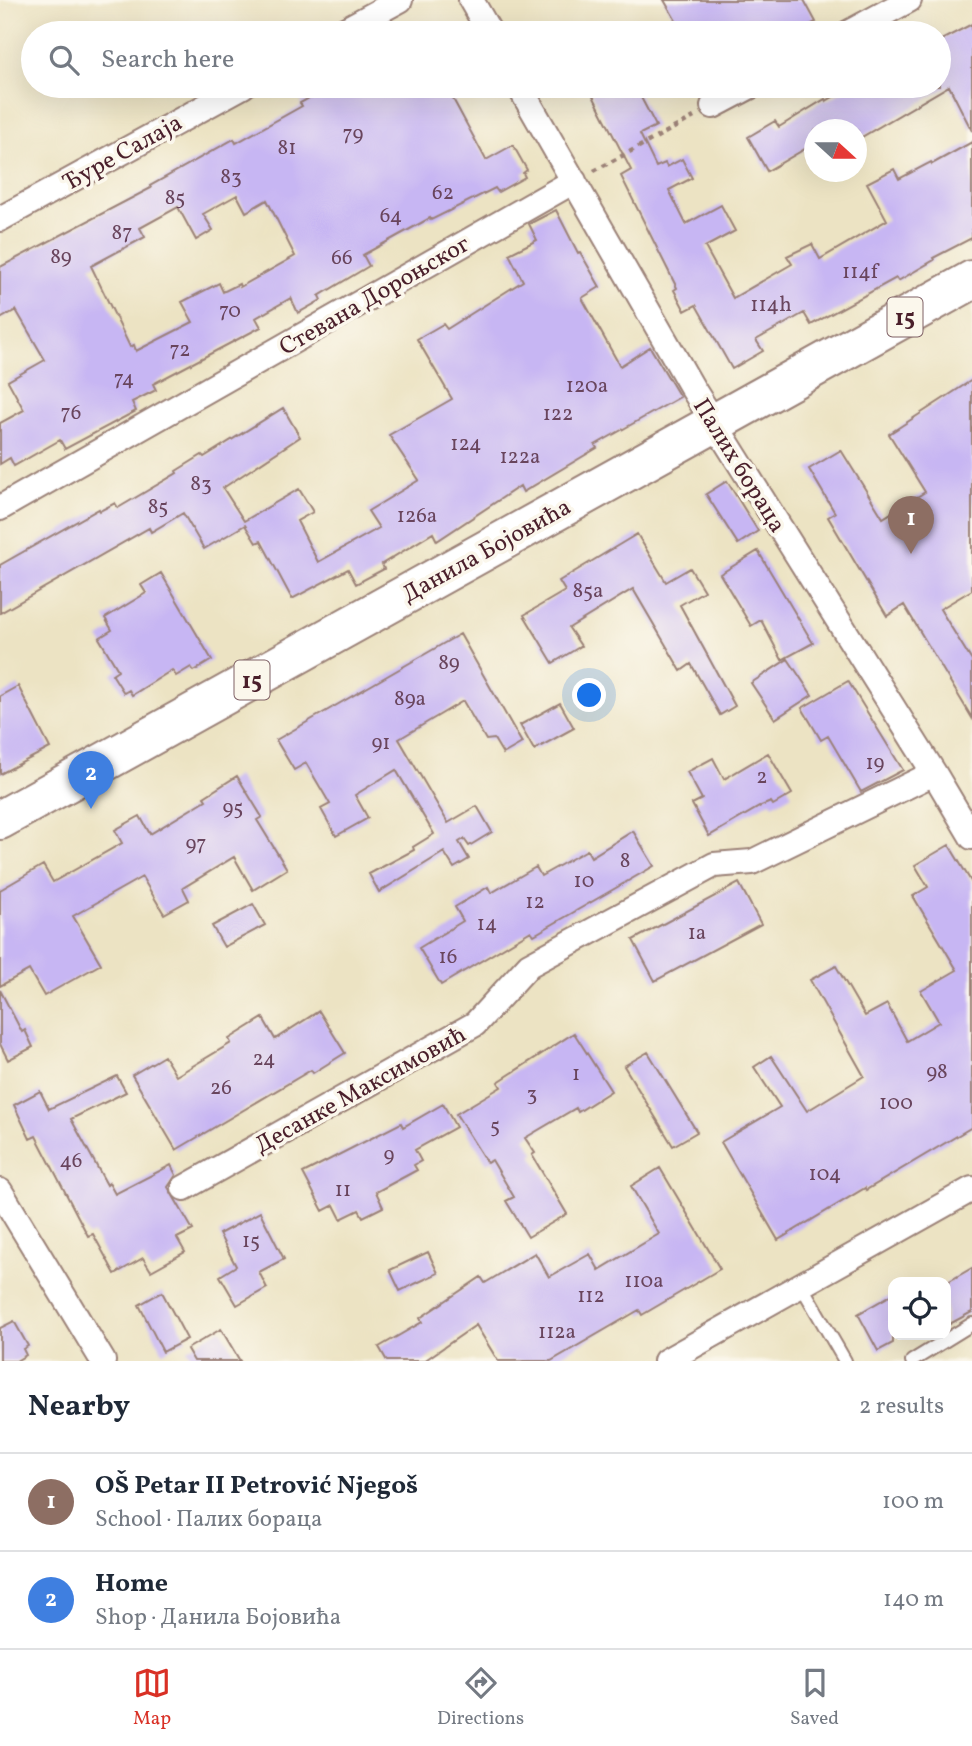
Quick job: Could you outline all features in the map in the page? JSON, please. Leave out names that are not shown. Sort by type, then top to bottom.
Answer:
[{"type":"main road","name":"Данила Бојовића","points":[[0,820],[972,280]]},
{"type":"street","points":[[361,21],[400,0]]},
{"type":"street","points":[[471,0],[483,21]]},
{"type":"street","points":[[870,21],[909,0]]},
{"type":"street","name":"Ђуре Салаја","points":[[0,219],[221,98]]},
{"type":"street","name":"Палих бораца","points":[[526,98],[714,424],[972,837]]},
{"type":"street","points":[[713,106],[728,98]]},
{"type":"street","name":"Стевана Дороњског","points":[[0,508],[574,181]]},
{"type":"street","name":"Десанке Максимовић","points":[[184,1188],[475,1024],[529,965],[714,865],[752,862],[934,773]]},
{"type":"street","points":[[666,1361],[972,1189]]},
{"type":"street","points":[[0,1191],[103,1361]]},
{"type":"lane","points":[[801,1285],[845,1361]]},
{"type":"lane","points":[[912,1361],[972,1324]]},
{"type":"path","points":[[574,181],[713,106]]},
{"type":"building","points":[[664,0],[804,0],[815,21],[676,21]]},
{"type":"building","points":[[972,24],[972,131],[951,90],[951,35]]},
{"type":"building","points":[[309,98],[452,98],[486,160],[513,145],[527,170],[523,173],[525,177],[498,192],[495,188],[431,220],[430,218],[363,255],[369,266],[319,296],[321,300],[298,313],[291,298],[256,318],[261,327],[153,384],[156,390],[132,402],[136,411],[65,449],[60,440],[14,466],[10,458],[0,464],[0,423],[24,410],[8,381],[45,360],[16,310],[0,319],[0,267],[151,188],[150,186],[234,139],[236,143],[302,106],[300,103]],"holes":[[[237,195],[246,212],[267,200],[295,256],[240,287],[239,284],[223,292],[219,283],[182,302],[193,322],[136,351],[134,345],[130,347],[91,266],[145,237],[140,228],[178,207],[196,240],[213,230],[203,214]]]},
{"type":"building","points":[[594,98],[641,98],[656,126],[640,134],[656,167],[665,163],[667,167],[682,159],[692,178],[669,190],[686,224],[721,205],[735,231],[705,247],[733,298],[792,264],[787,256],[812,244],[820,259],[887,220],[867,183],[894,169],[899,179],[972,142],[972,238],[933,258],[934,260],[898,281],[896,278],[811,325],[804,313],[756,340],[763,351],[732,369],[696,305],[685,311],[674,290],[677,288],[621,176],[631,170]]},
{"type":"building","points":[[928,98],[867,134],[867,119],[804,119],[804,149],[767,171],[748,137],[775,121],[779,127],[825,99]]},
{"type":"building","points":[[556,210],[578,253],[580,252],[600,287],[582,298],[620,366],[650,347],[680,397],[595,445],[597,448],[523,492],[520,486],[437,541],[433,533],[382,564],[384,569],[356,584],[348,569],[292,599],[261,541],[256,543],[245,525],[204,549],[183,513],[151,532],[149,528],[0,613],[0,565],[99,509],[100,511],[115,503],[118,508],[283,408],[300,437],[223,488],[244,521],[299,489],[313,512],[297,521],[318,562],[379,528],[368,511],[419,480],[389,435],[452,399],[417,339],[443,324],[447,329],[523,281],[509,254],[537,240],[529,224]]},
{"type":"building","points":[[972,380],[972,590],[940,609],[972,661],[972,718],[904,605],[887,616],[828,517],[835,513],[809,469],[841,450],[883,518],[925,492],[889,434]]},
{"type":"building","points":[[727,481],[758,531],[738,544],[706,494]]},
{"type":"building","points":[[637,534],[666,582],[690,568],[704,591],[680,605],[735,706],[720,715],[691,664],[681,671],[633,589],[569,628],[581,646],[553,663],[524,615],[565,591],[559,581]]},
{"type":"building","points":[[758,551],[813,643],[782,660],[761,620],[751,626],[720,574]]},
{"type":"building","points":[[161,573],[212,660],[194,671],[191,667],[176,676],[172,670],[132,695],[129,690],[124,693],[112,674],[118,670],[99,638],[112,630],[105,618],[146,593],[141,585]]},
{"type":"building","points":[[460,634],[522,743],[503,754],[494,739],[486,740],[463,701],[399,739],[448,823],[477,806],[492,832],[469,846],[464,839],[459,842],[469,859],[454,868],[444,852],[379,892],[369,874],[414,850],[413,847],[434,834],[396,770],[355,795],[368,818],[336,836],[321,809],[330,804],[306,763],[294,770],[276,740]]},
{"type":"building","points":[[788,659],[812,695],[775,719],[751,683]]},
{"type":"building","points":[[848,681],[903,770],[861,792],[828,736],[821,740],[802,708]]},
{"type":"building","points":[[18,686],[50,748],[0,774],[0,696]]},
{"type":"building","points":[[560,703],[574,728],[534,750],[520,725]]},
{"type":"building","points":[[768,753],[792,794],[773,805],[771,802],[761,806],[709,836],[692,804],[702,799],[687,772],[713,758],[724,779]]},
{"type":"building","points":[[237,776],[262,817],[257,820],[287,869],[253,890],[234,857],[183,888],[189,900],[164,914],[142,877],[73,916],[101,964],[44,996],[29,970],[0,986],[0,890],[43,865],[53,882],[122,843],[115,830],[140,816],[150,834],[206,800],[204,797]]},
{"type":"building","points":[[633,831],[654,866],[534,935],[531,931],[441,985],[419,948],[463,921],[455,907],[488,887],[491,893],[536,867],[541,876],[587,850],[591,857]]},
{"type":"building","points":[[949,845],[972,883],[972,1127],[778,1240],[721,1142],[780,1107],[754,1067],[771,1056],[807,1111],[864,1076],[810,980],[836,966],[865,1016],[887,1004],[907,1041],[939,1022],[921,991],[957,970],[913,896],[928,887],[915,865]]},
{"type":"building","points":[[739,883],[761,924],[655,981],[633,940]]},
{"type":"building","points":[[253,904],[265,925],[224,947],[212,926]]},
{"type":"building","points":[[0,990],[33,1047],[8,1060],[0,1044]]},
{"type":"building","points":[[319,1011],[345,1053],[313,1073],[311,1070],[176,1150],[132,1075],[164,1056],[176,1076],[231,1043],[229,1039],[263,1018],[275,1039]]},
{"type":"building","points":[[574,1033],[611,1091],[578,1112],[576,1108],[525,1138],[567,1214],[528,1237],[506,1201],[514,1197],[492,1160],[487,1163],[456,1114],[501,1087],[498,1082]]},
{"type":"building","points":[[648,1052],[697,1132],[673,1146],[624,1066]]},
{"type":"building","points":[[117,1076],[126,1092],[71,1119],[107,1185],[109,1183],[115,1194],[171,1165],[176,1175],[168,1187],[193,1230],[177,1238],[185,1252],[151,1271],[143,1258],[115,1274],[93,1234],[88,1236],[36,1136],[30,1139],[14,1105],[40,1091],[49,1109]]},
{"type":"building","points":[[443,1104],[456,1127],[415,1150],[421,1161],[414,1165],[417,1170],[376,1192],[383,1207],[363,1217],[359,1210],[341,1219],[334,1205],[323,1211],[303,1173],[401,1123],[403,1127]]},
{"type":"building","points":[[660,1168],[720,1269],[642,1315],[639,1310],[551,1361],[498,1361],[476,1325],[424,1361],[387,1361],[379,1347],[422,1322],[420,1318],[481,1277],[485,1283],[535,1253],[549,1277],[590,1254],[599,1270],[659,1234],[631,1186]]},
{"type":"building","points":[[260,1212],[284,1259],[259,1272],[267,1288],[237,1305],[220,1276],[236,1266],[219,1234]]},
{"type":"building","points":[[428,1252],[438,1273],[400,1291],[390,1270]]},
{"type":"building","points":[[972,1268],[972,1312],[951,1323],[951,1280]]},
{"type":"building","points":[[162,1292],[187,1339],[163,1352],[139,1305]]},
{"type":"building","points":[[888,1297],[888,1340],[893,1340],[893,1343],[878,1351],[858,1314]]},
{"type":"building","points":[[14,1321],[28,1346],[23,1349],[26,1355],[16,1361],[0,1361],[0,1328]]},
{"type":"building","points":[[221,1329],[240,1361],[194,1361],[187,1349]]},
{"type":"place","name":"OŠ Petar II Petrović Njegoš","points":[[911,554]]},
{"type":"place","name":"Home","points":[[91,809]]}]
